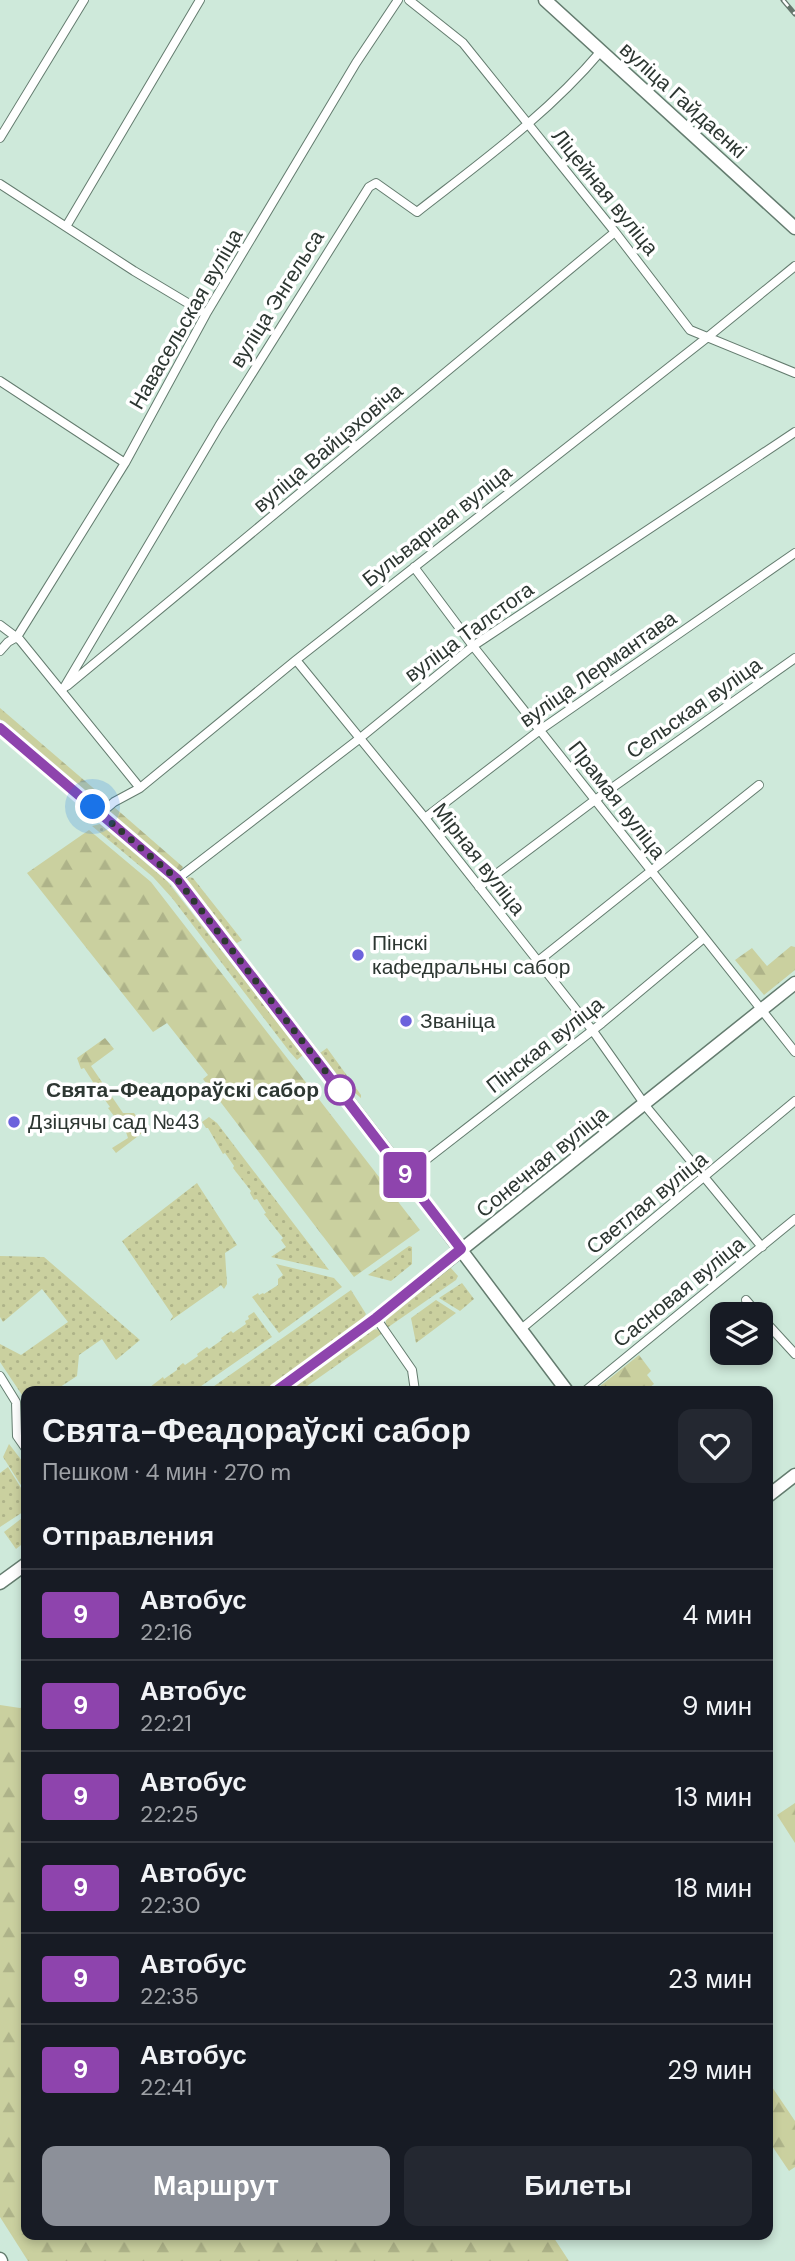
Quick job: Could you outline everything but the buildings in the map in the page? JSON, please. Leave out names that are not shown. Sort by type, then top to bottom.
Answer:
[{"type":"street","points":[[0,138],[84,0]]},
{"type":"street","points":[[66,225],[200,0]]},
{"type":"street","name":"Навасельская вуліца","points":[[0,652],[8,642],[17,637],[125,464],[206,314],[358,60],[398,0]]},
{"type":"street","name":"Ліцейная вуліца","points":[[409,0],[463,43],[690,330],[795,373]]},
{"type":"street","name":"вуліца Гайдаенкі","points":[[545,0],[795,228]]},
{"type":"street","name":"вуліца Энгельса","points":[[62,691],[219,426],[363,194],[376,183],[417,212],[528,125],[601,51]]},
{"type":"street","points":[[0,184],[206,314]]},
{"type":"street","name":"вуліца Вайцэховіча","points":[[62,691],[615,232]]},
{"type":"street","name":"Бульварная вуліца","points":[[101,813],[114,802],[140,788],[296,660],[709,336],[795,265]]},
{"type":"street","points":[[0,381],[125,464]]},
{"type":"street","name":"вуліца Талстога","points":[[177,879],[359,739],[473,646],[795,432]]},
{"type":"street","name":"вуліца Лермантава","points":[[425,818],[540,730],[795,553]]},
{"type":"street","name":"Прамая вуліца","points":[[414,567],[473,646],[795,1052]]},
{"type":"street","points":[[0,625],[17,637],[140,788]]},
{"type":"street","name":"Сельская вуліца","points":[[479,887],[595,800],[795,658]]},
{"type":"street","name":"Мірная вуліца","points":[[296,660],[425,818],[593,1031],[645,1104],[762,1247]]},
{"type":"street","points":[[0,729],[177,879],[563,1386]]},
{"type":"street","points":[[537,962],[759,785]]},
{"type":"street","name":"Пінская вуліца","points":[[405,1175],[593,1031],[704,938]]},
{"type":"street","name":"Сонечная вуліца","points":[[282,1386],[376,1318],[795,983]]},
{"type":"street","name":"Светлая вуліца","points":[[520,1330],[795,1101]]},
{"type":"street","name":"Сасновая вуліца","points":[[591,1386],[795,1219]]},
{"type":"street","points":[[376,1318],[412,1370],[414,1386]]},
{"type":"street","points":[[773,1330],[795,1354]]},
{"type":"street","points":[[0,1376],[16,1402],[17,1436],[21,1442]]},
{"type":"street","points":[[773,1492],[795,1475]]},
{"type":"street","points":[[0,1583],[21,1568]]},
{"type":"green space","points":[[0,708],[99,793],[95,799],[0,719]]},
{"type":"green space","points":[[114,807],[183,867],[180,871],[109,812]]},
{"type":"green space","points":[[100,824],[167,881],[303,1055],[297,1060],[289,1051],[153,877],[92,826]]},
{"type":"green space","points":[[89,830],[151,882],[420,1230],[354,1277],[203,1079],[208,1075],[167,1023],[153,1032],[27,873]]},
{"type":"green space","points":[[189,877],[193,878],[242,940],[237,943],[232,940],[185,881]]},
{"type":"green space","points":[[791,946],[795,947],[795,970],[764,995],[735,960],[752,948],[767,966]]},
{"type":"green space","points":[[105,1038],[114,1049],[91,1066],[123,1113],[134,1113],[146,1130],[116,1153],[112,1148],[128,1138],[126,1132],[91,1084],[93,1082],[84,1068],[81,1069],[77,1058]]},
{"type":"green space","points":[[327,1048],[361,1098],[340,1080],[320,1053]]},
{"type":"green space","points":[[209,1117],[217,1123],[329,1270],[271,1257],[286,1247],[281,1240],[283,1238],[202,1122]]},
{"type":"green space","points":[[197,1183],[237,1245],[225,1253],[227,1284],[224,1289],[221,1285],[170,1321],[173,1316],[122,1241]]},
{"type":"green space","points":[[409,1246],[412,1247],[412,1264],[391,1281],[368,1275]]},
{"type":"green space","points":[[0,1256],[44,1257],[140,1340],[116,1360],[102,1339],[79,1355],[77,1376],[62,1386],[21,1386],[21,1394],[0,1362],[0,1344],[21,1355],[68,1322],[42,1289],[3,1322],[0,1317]]},
{"type":"green space","points":[[276,1264],[334,1278],[342,1287],[279,1333],[252,1297],[258,1293],[264,1294],[278,1285],[278,1279],[283,1275]]},
{"type":"green space","points":[[450,1267],[458,1276],[456,1280],[387,1328],[385,1325],[388,1314]]},
{"type":"green space","points":[[462,1283],[474,1299],[460,1311],[439,1298]]},
{"type":"green space","points":[[351,1290],[366,1314],[361,1322],[274,1386],[214,1386]]},
{"type":"green space","points":[[436,1300],[456,1313],[416,1343],[411,1318]]},
{"type":"green space","points":[[254,1312],[272,1337],[201,1386],[151,1386],[177,1370],[183,1363],[185,1365],[198,1356],[197,1354],[207,1347],[209,1349],[231,1331],[233,1333],[246,1324],[248,1316]]},
{"type":"green space","points":[[379,1329],[384,1332],[307,1386],[294,1386],[371,1330]]},
{"type":"green space","points":[[639,1355],[651,1371],[647,1375],[654,1384],[651,1386],[600,1386]]},
{"type":"green space","points":[[9,1444],[21,1460],[21,1485],[3,1457]]},
{"type":"green space","points":[[8,1467],[21,1488],[21,1513],[0,1527],[0,1473]]},
{"type":"green space","points":[[21,1519],[21,1545],[16,1549],[4,1532]]},
{"type":"green space","points":[[0,1705],[21,1708],[21,2240],[555,2240],[569,2261],[28,2261],[0,2217]]},
{"type":"green space","points":[[795,1803],[795,1843],[777,1815]]},
{"type":"green space","points":[[773,2088],[795,2121],[795,2167],[789,2171],[773,2147]]},
{"type":"railway","points":[[783,0],[795,14]]},
{"type":"bus line","name":"9","points":[[0,728],[177,879],[461,1249],[376,1318],[283,1386]]},
{"type":"place","name":"Пінскі кафедральны сабор","points":[[358,955]]},
{"type":"place","name":"Званіца","points":[[406,1021]]},
{"type":"place","name":"Свята-Феадораўскі сабор","points":[[340,1090]]},
{"type":"place","name":"Дзіцячы сад №43","points":[[14,1122]]},
{"type":"route","points":[[93,807],[177,879],[340,1090]]}]
